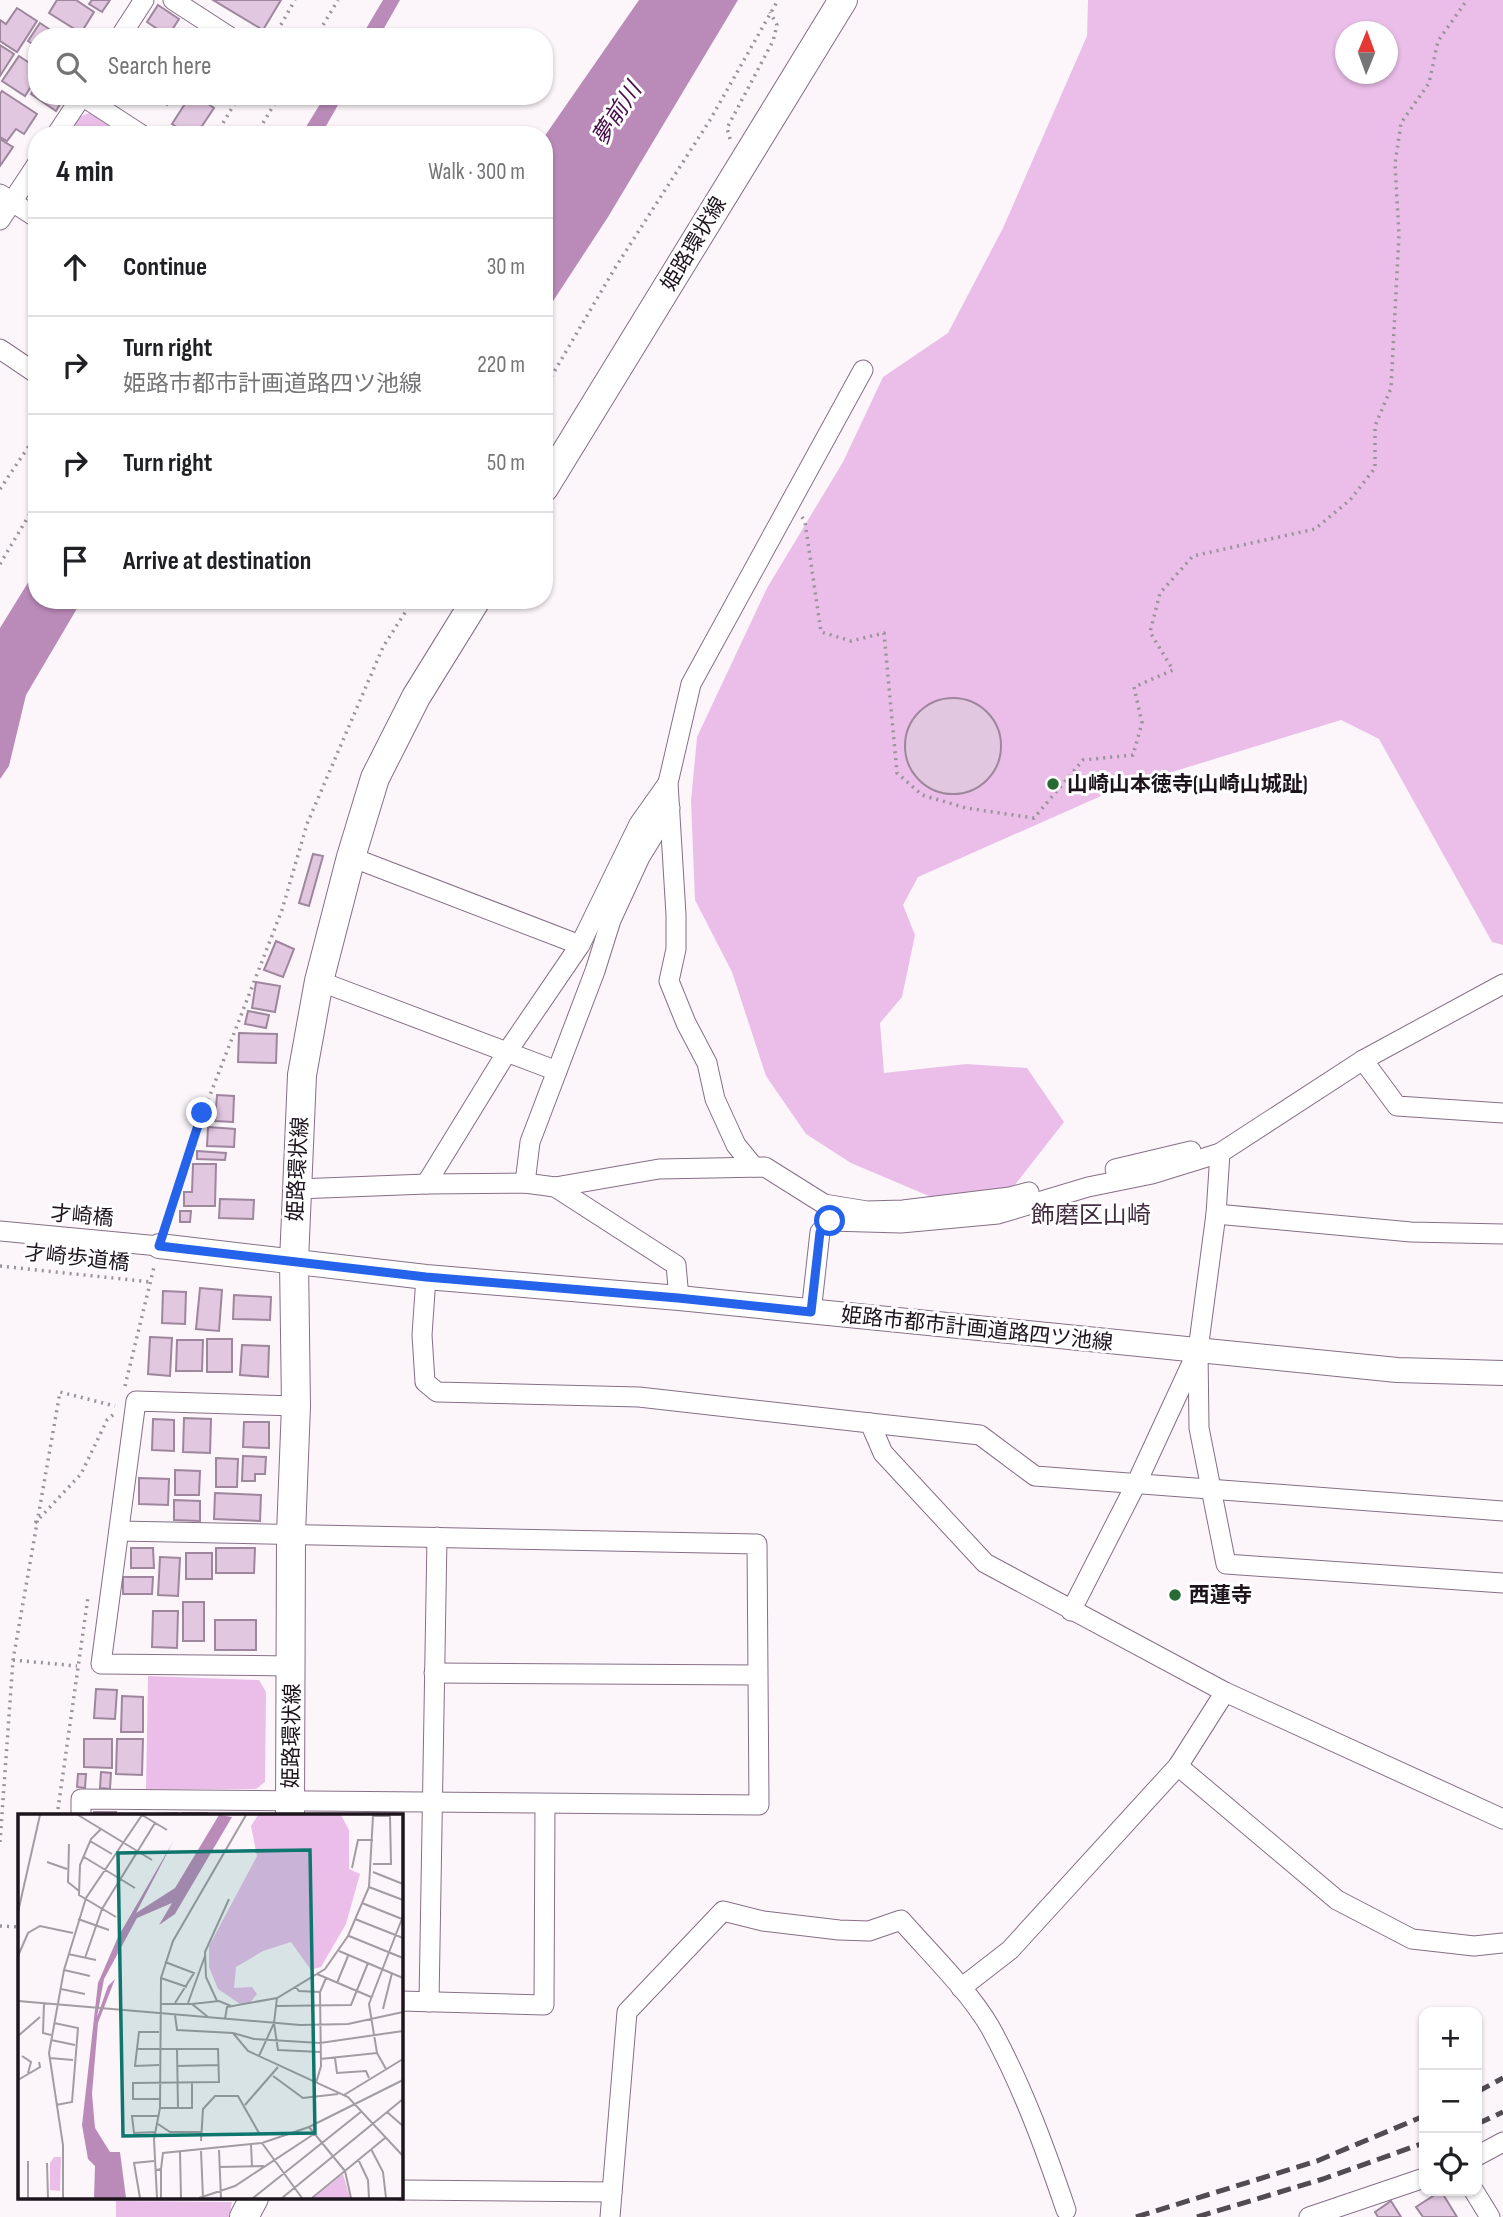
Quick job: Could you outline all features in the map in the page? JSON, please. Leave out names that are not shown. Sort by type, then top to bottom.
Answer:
[{"type":"main road","name":"姫路環状線","points":[[553,473],[844,0]]},
{"type":"main road","name":"姫路環状線","points":[[291,1808],[291,1534],[296,1406],[294,1261],[302,1075],[319,981],[351,857],[375,778],[416,698],[470,609]]},
{"type":"main road","points":[[244,2217],[253,2200]]},
{"type":"street","points":[[126,28],[144,0]]},
{"type":"street","points":[[173,0],[216,28]]},
{"type":"street","points":[[62,126],[76,105]]},
{"type":"street","points":[[96,105],[128,126]]},
{"type":"street","points":[[0,219],[6,198],[28,174]]},
{"type":"street","points":[[6,198],[28,212]]},
{"type":"street","points":[[0,349],[28,368]]},
{"type":"street","points":[[754,1167],[736,1145],[720,1111],[708,1063],[686,1023],[669,981],[676,948],[668,783],[691,684],[863,370]]},
{"type":"street","points":[[525,1183],[530,1142],[595,971],[604,916],[639,824],[668,783]]},
{"type":"street","points":[[426,1184],[507,1052],[580,944],[604,916],[670,808]]},
{"type":"street","points":[[351,857],[580,944]]},
{"type":"street","points":[[319,981],[557,1071]]},
{"type":"street","points":[[811,1312],[820,1232],[830,1221],[901,1223],[998,1214],[1088,1186],[1152,1174],[1220,1153],[1363,1060],[1503,984]]},
{"type":"street","points":[[1363,1060],[1397,1106],[1503,1114]]},
{"type":"street","points":[[297,1189],[525,1183],[555,1187],[659,1169],[765,1167],[824,1204],[867,1211],[903,1210],[1010,1197],[1186,1150],[1220,1153]]},
{"type":"street","points":[[1220,1153],[1216,1214],[1198,1350],[1199,1428],[1226,1564],[1503,1583]]},
{"type":"street","points":[[555,1187],[676,1265],[678,1298]]},
{"type":"street","points":[[1216,1214],[1411,1232],[1503,1234]]},
{"type":"street","name":"才崎橋","points":[[0,1231],[159,1246]]},
{"type":"street","name":"姫路市都市計画道路四ツ池線","points":[[159,1246],[426,1277],[678,1298],[1397,1370],[1503,1373]]},
{"type":"street","points":[[426,1277],[422,1335],[425,1382],[438,1392],[639,1397],[980,1434],[1035,1476],[1503,1511]]},
{"type":"street","points":[[1071,1611],[1137,1482],[1198,1350]]},
{"type":"street","points":[[292,1666],[101,1664],[136,1401],[296,1406]]},
{"type":"street","points":[[870,1423],[883,1452],[985,1563],[1225,1692],[1503,1819]]},
{"type":"street","points":[[81,1814],[81,1799],[291,1808],[432,1803],[759,1805],[757,1544],[119,1531]]},
{"type":"street","points":[[429,2002],[437,1537]]},
{"type":"street","points":[[435,1672],[757,1675]]},
{"type":"street","points":[[961,1989],[1010,1950],[1178,1766],[1225,1692]]},
{"type":"street","points":[[1178,1766],[1337,1900],[1412,1940],[1474,1946],[1503,1943]]},
{"type":"street","points":[[402,2001],[544,2005],[545,1805]]},
{"type":"street","points":[[610,2217],[627,2012],[723,1911],[763,1921],[839,1930],[869,1931],[901,1920],[989,2026],[1042,2139],[1066,2210]]},
{"type":"street","points":[[1482,2154],[1503,2143]]},
{"type":"street","points":[[1309,2217],[1419,2180]]},
{"type":"street","points":[[402,2190],[612,2192]]},
{"type":"street","points":[[1477,2196],[1490,2217]]},
{"type":"path","points":[[279,28],[295,0]]},
{"type":"path","points":[[321,28],[338,0]]},
{"type":"path","points":[[553,374],[615,268],[710,120],[778,0]]},
{"type":"path","points":[[790,499],[806,522],[821,632],[851,641],[884,633],[897,774],[922,795],[966,808],[1034,818],[1083,760],[1133,755],[1142,723],[1134,687],[1173,670],[1150,632],[1160,593],[1193,556],[1315,528],[1350,500],[1375,468],[1376,426],[1391,388],[1399,235],[1395,164],[1401,123],[1429,83],[1438,41],[1467,0]]},
{"type":"path","points":[[738,173],[727,128],[773,41],[778,25],[770,12]]},
{"type":"path","points":[[221,126],[234,105]]},
{"type":"path","points":[[261,126],[274,105]]},
{"type":"path","points":[[0,489],[28,447]]},
{"type":"path","points":[[0,564],[28,517]]},
{"type":"path","points":[[123,1396],[159,1246],[202,1113],[282,910],[307,824],[383,647],[407,609]]},
{"type":"path","name":"才崎歩道橋","points":[[0,1266],[150,1282]]},
{"type":"path","points":[[0,1842],[13,1660],[60,1392],[120,1408]]},
{"type":"path","points":[[118,1420],[120,1408]]},
{"type":"path","points":[[35,1523],[81,1474],[107,1420],[120,1408]]},
{"type":"path","points":[[57,1814],[90,1586]]},
{"type":"path","points":[[13,1660],[78,1666]]},
{"type":"path","points":[[0,1926],[18,1927]]},
{"type":"shaded area","points":[[1088,0],[1503,0],[1503,945],[1492,942],[1379,739],[1341,720],[1117,789],[918,877],[903,905],[915,935],[902,997],[880,1023],[884,1073],[966,1064],[1027,1068],[1064,1122],[1011,1190],[936,1199],[851,1163],[806,1134],[766,1076],[732,972],[695,900],[691,801],[697,737],[767,588],[843,462],[883,377],[948,333],[1003,228],[1087,36]]},
{"type":"shaded area","points":[[90,113],[110,126],[72,126],[78,117]]},
{"type":"shaded area","points":[[148,1676],[259,1680],[266,1692],[265,1782],[256,1789],[146,1789]]},
{"type":"shaded area","points":[[116,2201],[232,2202],[229,2217],[116,2217]]},
{"type":"water","points":[[383,0],[400,0],[384,28],[366,28]]},
{"type":"water","name":"夢前川","points":[[639,0],[738,0],[608,217],[553,301],[552,126]]},
{"type":"water","points":[[319,105],[338,105],[326,126],[307,126]]},
{"type":"water","points":[[28,583],[28,609],[77,609],[26,695],[9,766],[0,779],[0,628]]},
{"type":"building","points":[[57,0],[76,0],[94,12],[84,28],[73,28],[49,13]]},
{"type":"building","points":[[92,0],[110,0],[102,12],[89,4]]},
{"type":"building","points":[[213,0],[281,0],[264,28],[260,28]]},
{"type":"building","points":[[158,5],[179,19],[173,28],[156,28],[147,22]]},
{"type":"building","points":[[17,8],[37,21],[32,28],[28,28],[28,35],[17,52],[0,41],[0,20],[6,24]]},
{"type":"building","points":[[0,45],[14,54],[0,76]]},
{"type":"building","points":[[19,56],[28,62],[28,91],[25,96],[2,81]]},
{"type":"building","points":[[2,91],[37,114],[24,134],[16,129],[7,141],[0,137]]},
{"type":"building","points":[[47,105],[60,105],[56,111]]},
{"type":"building","points":[[184,105],[210,105],[214,108],[202,126],[172,124]]},
{"type":"building","points":[[0,139],[13,147],[0,166]]},
{"type":"building","points":[[953,698],[971,702],[987,712],[997,728],[1001,746],[997,764],[987,780],[971,790],[953,794],[935,790],[919,780],[909,764],[905,746],[909,728],[919,712],[935,702]]},
{"type":"building","points":[[313,854],[323,856],[309,906],[299,903]]},
{"type":"building","points":[[276,941],[294,949],[283,977],[264,970]]},
{"type":"building","points":[[256,982],[280,986],[275,1012],[252,1008]]},
{"type":"building","points":[[248,1011],[269,1015],[266,1028],[245,1024]]},
{"type":"building","points":[[239,1033],[277,1034],[276,1063],[238,1062]]},
{"type":"building","points":[[217,1095],[234,1096],[233,1122],[215,1121]]},
{"type":"building","points":[[208,1127],[235,1129],[234,1147],[207,1146]]},
{"type":"building","points":[[197,1151],[226,1153],[225,1160],[197,1159]]},
{"type":"building","points":[[193,1164],[216,1164],[215,1206],[184,1206],[184,1192],[192,1192]]},
{"type":"building","points":[[220,1199],[254,1200],[253,1219],[219,1218]]},
{"type":"building","points":[[180,1211],[191,1211],[190,1222],[180,1222]]},
{"type":"building","points":[[200,1288],[222,1290],[219,1331],[196,1329]]},
{"type":"building","points":[[163,1291],[186,1292],[185,1324],[162,1323]]},
{"type":"building","points":[[234,1295],[271,1297],[270,1320],[233,1319]]},
{"type":"building","points":[[150,1337],[172,1338],[170,1376],[148,1374]]},
{"type":"building","points":[[207,1339],[232,1339],[232,1372],[207,1372]]},
{"type":"building","points":[[177,1340],[203,1340],[202,1371],[176,1371]]},
{"type":"building","points":[[242,1345],[269,1346],[268,1377],[240,1375]]},
{"type":"building","points":[[184,1418],[211,1419],[210,1453],[183,1452]]},
{"type":"building","points":[[153,1419],[174,1420],[174,1451],[152,1450]]},
{"type":"building","points":[[244,1422],[269,1422],[269,1448],[243,1447]]},
{"type":"building","points":[[243,1456],[266,1457],[265,1474],[255,1474],[255,1481],[242,1481]]},
{"type":"building","points":[[216,1458],[238,1459],[237,1487],[216,1487]]},
{"type":"building","points":[[175,1470],[200,1471],[199,1495],[175,1495]]},
{"type":"building","points":[[139,1478],[169,1479],[168,1505],[139,1504]]},
{"type":"building","points":[[215,1493],[261,1495],[260,1521],[214,1519]]},
{"type":"building","points":[[174,1500],[200,1501],[200,1521],[174,1520]]},
{"type":"building","points":[[131,1548],[153,1548],[154,1568],[131,1568]]},
{"type":"building","points":[[216,1548],[255,1548],[254,1573],[216,1573]]},
{"type":"building","points":[[186,1553],[212,1553],[212,1579],[186,1579]]},
{"type":"building","points":[[160,1557],[180,1558],[178,1596],[158,1595]]},
{"type":"building","points":[[123,1577],[153,1577],[152,1594],[123,1594]]},
{"type":"building","points":[[183,1602],[204,1602],[204,1641],[183,1641]]},
{"type":"building","points":[[153,1611],[178,1611],[177,1648],[152,1647]]},
{"type":"building","points":[[215,1620],[256,1620],[256,1650],[215,1650]]},
{"type":"building","points":[[96,1689],[117,1690],[115,1719],[94,1718]]},
{"type":"building","points":[[122,1696],[143,1697],[143,1732],[121,1732]]},
{"type":"building","points":[[84,1739],[112,1739],[112,1768],[84,1767]]},
{"type":"building","points":[[117,1739],[143,1739],[142,1775],[116,1774]]},
{"type":"building","points":[[101,1772],[111,1773],[110,1789],[100,1788]]},
{"type":"building","points":[[78,1774],[86,1774],[85,1788],[77,1787]]},
{"type":"building","points":[[94,1812],[116,1812],[116,1814]]},
{"type":"building","points":[[1433,2196],[1444,2196],[1457,2217],[1423,2217],[1416,2207]]},
{"type":"building","points":[[1391,2201],[1401,2217],[1378,2217],[1375,2212]]},
{"type":"railway","points":[[1482,2089],[1503,2078]]},
{"type":"railway","points":[[1482,2122],[1503,2112]]},
{"type":"railway","points":[[1136,2217],[1317,2161],[1419,2118]]},
{"type":"railway","points":[[1197,2217],[1323,2179],[1419,2145]]},
{"type":"place","name":"山崎山本徳寺(山崎山城趾)","points":[[1053,784]]},
{"type":"place","name":"西蓮寺","points":[[1175,1595]]},
{"type":"district","name":"飾磨区山崎","points":[[1091,1215]]},
{"type":"route","points":[[202,1113],[159,1246],[426,1277],[811,1312],[820,1232],[830,1221]]}]
